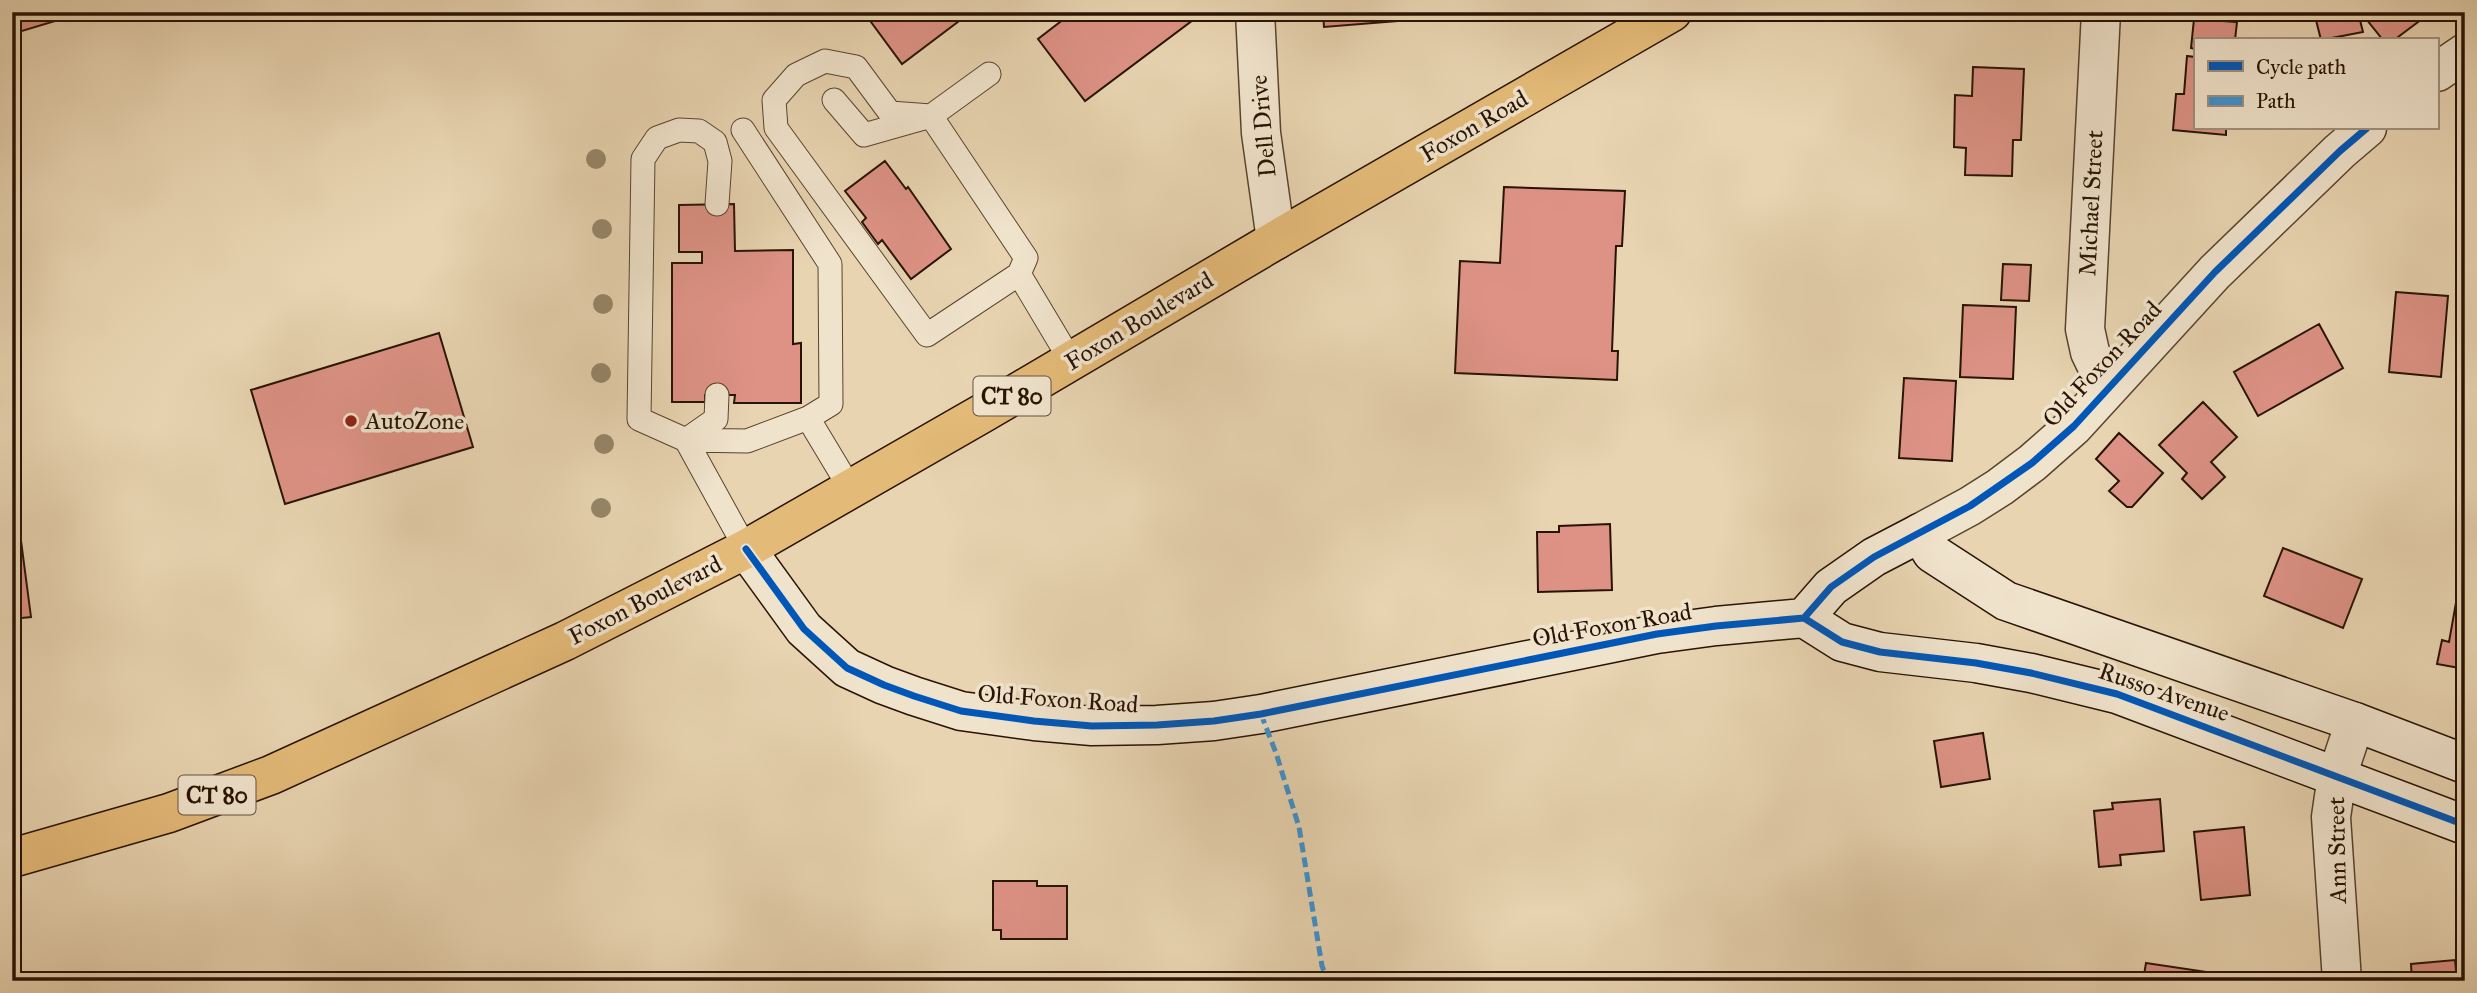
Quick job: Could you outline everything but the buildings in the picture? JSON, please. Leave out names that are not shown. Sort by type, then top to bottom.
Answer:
[{"type":"main road","name":"Foxon Road","points":[[1276,240],[1672,12]]},
{"type":"main road","name":"Foxon Boulevard","points":[[12,858],[169,813],[271,775],[565,641],[746,549],[1276,240]]},
{"type":"street","name":"Dell Drive","points":[[1255,12],[1261,133],[1276,240]]},
{"type":"street","name":"Michael Street","points":[[2101,12],[2085,329],[2090,352],[2108,389]]},
{"type":"street","points":[[2438,71],[2465,53]]},
{"type":"street","name":"Old Foxon Road","points":[[746,549],[804,629],[847,668],[884,685],[961,710],[1092,726],[1168,724],[1261,714],[1645,636],[1804,618],[1831,587],[1874,557],[1970,506],[2032,463],[2074,426],[2215,272],[2365,130]]},
{"type":"street","name":"Russo Avenue","points":[[1920,533],[1932,553],[2006,601],[2355,722],[2465,764]]},
{"type":"street","name":"Russo Avenue","points":[[1804,618],[1842,642],[1881,652],[1976,663],[2117,694],[2465,825]]},
{"type":"street","name":"Ann Street","points":[[2342,981],[2331,817],[2337,776],[2355,722]]},
{"type":"lane","points":[[825,61],[856,67],[890,113],[931,116],[1026,258],[1019,274],[927,335],[776,128],[774,100],[796,75],[825,61]]},
{"type":"lane","points":[[834,100],[864,135],[931,116],[989,74]]},
{"type":"lane","points":[[718,204],[720,161],[715,142],[699,131],[679,130],[657,138],[643,159],[639,419],[685,440],[747,441],[808,418],[831,404],[830,264],[743,130]]},
{"type":"lane","points":[[1019,274],[1071,361]]},
{"type":"lane","points":[[685,440],[716,419],[717,395]]},
{"type":"lane","points":[[808,418],[850,488]]},
{"type":"lane","points":[[685,440],[746,549]]},
{"type":"marked path","points":[[1261,714],[1299,827],[1322,966],[1328,981]]},
{"type":"cycle path","points":[[746,549],[804,629],[847,668],[884,685],[961,711],[1092,726],[1214,721],[1261,714],[1657,634],[1804,618],[1831,587],[1874,557],[1970,506],[2032,463],[2074,426],[2215,272],[2365,130]]},
{"type":"cycle path","points":[[1804,618],[1842,642],[1880,652],[1976,663],[2117,694],[2465,825]]},
{"type":"place","name":"AutoZone","points":[[351,421]]}]
